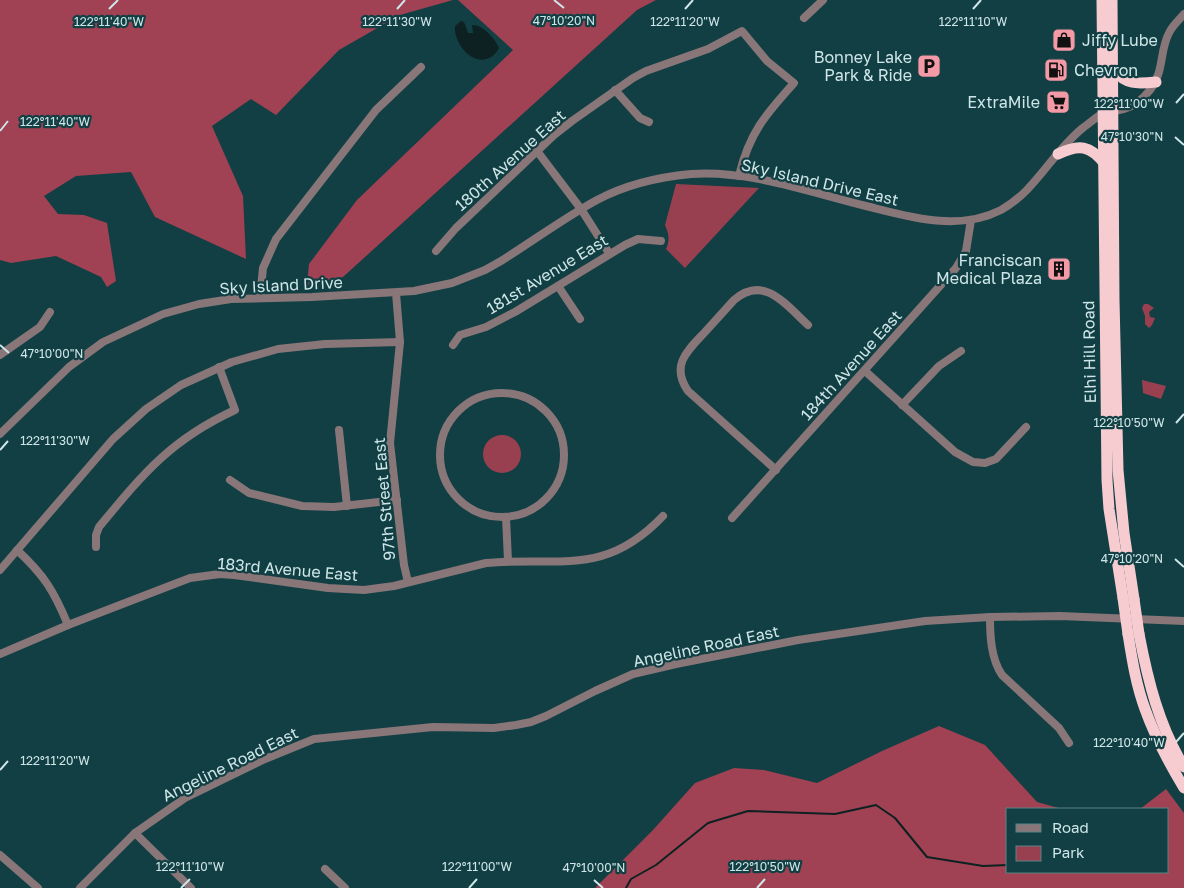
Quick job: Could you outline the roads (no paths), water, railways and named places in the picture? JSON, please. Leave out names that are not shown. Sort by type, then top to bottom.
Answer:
[{"type":"highway","points":[[1102,0],[1108,112]]},
{"type":"highway","points":[[1108,112],[1113,69],[1112,0]]},
{"type":"highway","points":[[1113,69],[1130,83],[1156,82]]},
{"type":"highway","name":"Elhi Hill Road","points":[[1108,112],[1103,243],[1109,509],[1134,634],[1154,702],[1170,741],[1184,767]]},
{"type":"highway","name":"Elhi Hill Road","points":[[1108,112],[1118,470],[1128,599]]},
{"type":"highway","points":[[1058,154],[1069,149],[1082,148],[1094,152],[1105,164]]},
{"type":"highway","name":"Elhi Hill Road","points":[[1134,634],[1134,671],[1144,708],[1184,788]]},
{"type":"street","points":[[804,18],[823,0]]},
{"type":"street","points":[[1156,82],[1169,31],[1184,15]]},
{"type":"street","name":"180th Avenue East","points":[[436,251],[456,228],[566,125],[615,90],[646,71],[708,49],[742,31],[767,61],[794,83],[758,126],[745,151],[739,176]]},
{"type":"street","points":[[260,298],[263,268],[276,238],[376,110],[421,67]]},
{"type":"street","name":"Sky Island Drive East","points":[[396,293],[434,288],[468,278],[485,270],[599,199],[624,189],[665,177],[712,173],[739,176],[779,184],[910,217],[946,222],[971,220],[988,216],[1019,198],[1083,128],[1108,112],[1124,109],[1140,101],[1156,82]]},
{"type":"street","points":[[615,90],[640,118],[649,122]]},
{"type":"street","points":[[537,151],[581,210],[609,253]]},
{"type":"street","name":"184th Avenue East","points":[[732,518],[962,260],[970,236],[971,220]]},
{"type":"street","name":"181st Avenue East","points":[[453,345],[460,335],[502,320],[609,253],[638,239],[661,241]]},
{"type":"street","points":[[558,286],[580,319]]},
{"type":"street","points":[[776,470],[688,391],[682,382],[680,374],[681,364],[686,352],[734,300],[750,291],[762,290],[775,295],[808,325]]},
{"type":"street","name":"Sky Island Drive","points":[[0,434],[69,367],[103,342],[163,314],[199,304],[231,299],[396,293]]},
{"type":"street","name":"97th Street East","points":[[396,293],[400,342],[390,442],[404,565],[408,582]]},
{"type":"street","points":[[0,355],[40,327],[50,312]]},
{"type":"street","points":[[0,570],[112,439],[128,424],[169,393],[199,376],[255,354],[301,346],[400,342]]},
{"type":"street","points":[[902,405],[939,366],[961,351]]},
{"type":"street","points":[[96,547],[96,535],[99,527],[150,467],[191,434],[235,410],[219,367]]},
{"type":"street","points":[[865,371],[955,452],[973,462],[985,463],[996,459],[1026,427]]},
{"type":"street","points":[[495,394],[514,395],[536,404],[556,425],[563,446],[561,474],[548,497],[525,513],[506,517],[487,516],[476,512],[461,502],[452,492],[441,468],[440,456],[444,432],[455,415],[475,399],[495,394]]},
{"type":"street","points":[[339,430],[347,506]]},
{"type":"street","points":[[230,480],[249,493],[302,506],[347,506],[396,500]]},
{"type":"street","name":"183rd Avenue East","points":[[0,654],[175,582],[204,575],[234,575],[345,590],[380,588],[486,563],[508,561],[574,562],[604,556],[633,542],[662,516]]},
{"type":"street","points":[[506,517],[508,561]]},
{"type":"street","points":[[17,550],[34,566],[52,588],[68,625]]},
{"type":"street","points":[[990,616],[992,644],[998,670],[1059,728],[1068,743]]},
{"type":"street","name":"Angeline Road East","points":[[84,887],[135,833],[185,798],[266,759],[314,739],[433,727],[494,728],[516,725],[546,716],[633,674],[798,640],[925,621],[990,616],[1060,616],[1184,621]]},
{"type":"street","points":[[135,833],[191,888]]},
{"type":"street","points":[[0,855],[38,888]]},
{"type":"street","points":[[325,869],[345,888]]},
{"type":"water","points":[[461,21],[464,22],[468,33],[473,33],[472,25],[476,25],[484,29],[491,36],[499,48],[492,56],[478,59],[470,56],[464,50],[459,43],[455,26]]},
{"type":"waterway","points":[[626,888],[631,879],[656,865],[708,823],[748,811],[835,814],[876,805],[895,818],[927,857],[983,866],[1006,865]]},
{"type":"place","name":"Jiffy Lube","points":[[1064,40]]},
{"type":"place","name":"Bonney Lake Park & Ride","points":[[929,66]]},
{"type":"place","name":"Chevron","points":[[1056,70]]},
{"type":"place","name":"ExtraMile","points":[[1058,102]]},
{"type":"place","name":"Franciscan Medical Plaza","points":[[1059,269]]}]
